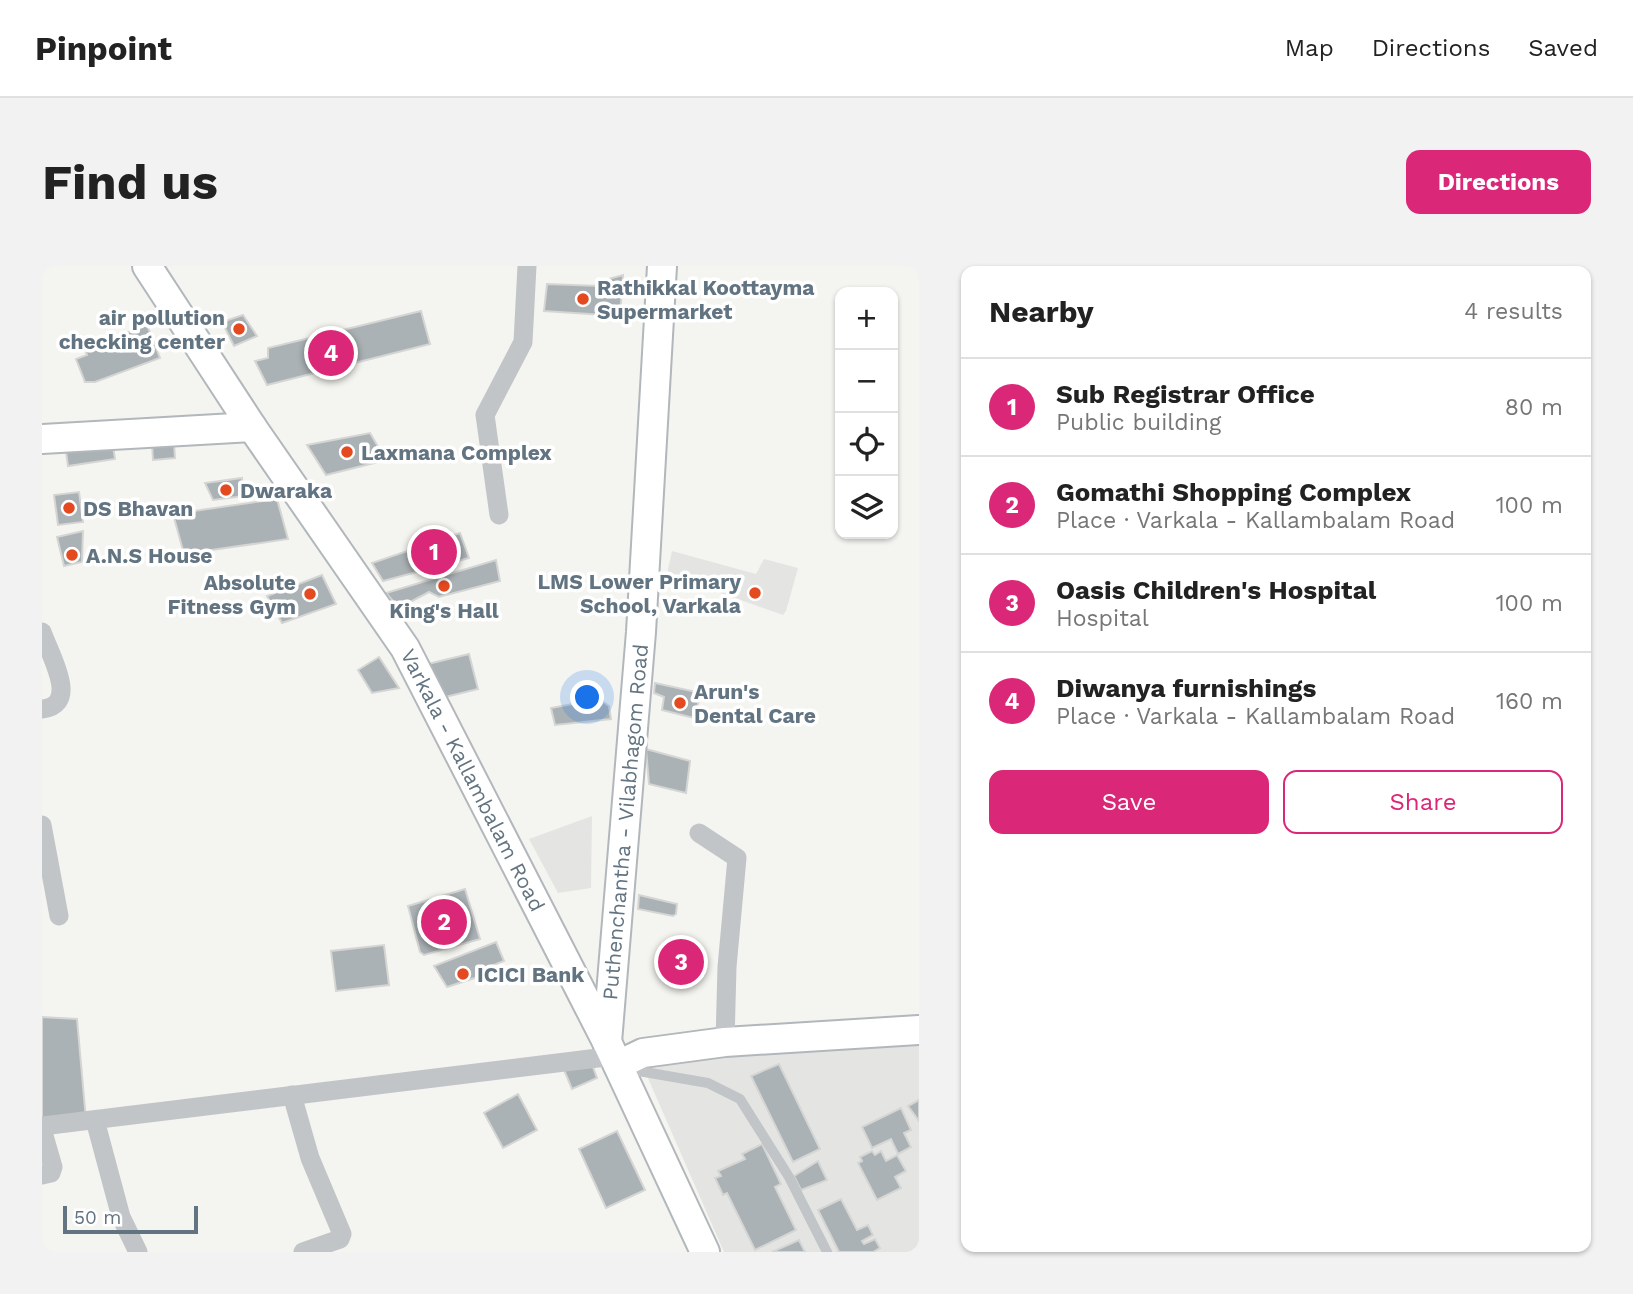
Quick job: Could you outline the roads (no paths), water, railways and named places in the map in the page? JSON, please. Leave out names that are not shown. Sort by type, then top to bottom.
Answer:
[{"type":"main road","name":"Varkala - Kallambalam Road","points":[[147,266],[252,427],[405,648],[615,1058],[705,1252]]},
{"type":"main road","name":"Puthenchantha - Vilabhagom Road","points":[[615,1058],[662,266]]},
{"type":"main road","points":[[42,439],[252,427]]},
{"type":"main road","points":[[615,1058],[725,1042],[919,1030]]},
{"type":"street","points":[[499,515],[485,415],[523,342],[527,266]]},
{"type":"street","points":[[42,632],[63,691],[60,704],[55,708],[42,709]]},
{"type":"street","points":[[42,825],[59,916]]},
{"type":"street","points":[[699,833],[737,858],[727,967],[725,1042]]},
{"type":"street","points":[[42,1175],[51,1173],[53,1167],[42,1128],[292,1095],[615,1058]]},
{"type":"street","points":[[292,1095],[310,1158],[342,1234],[340,1239],[303,1252]]},
{"type":"street","points":[[95,1120],[121,1217],[138,1252]]},
{"type":"lane","points":[[615,1058],[708,1083],[740,1099],[789,1177],[827,1252]]},
{"type":"place","name":"Rathikkal Koottayma Supermarket","points":[[583,299]]},
{"type":"place","name":"air pollution checking center","points":[[239,329]]},
{"type":"place","name":"Diwanya furnishings","points":[[331,353]]},
{"type":"place","name":"Laxmana Complex","points":[[347,452]]},
{"type":"place","name":"Dwaraka","points":[[226,490]]},
{"type":"place","name":"DS Bhavan","points":[[69,508]]},
{"type":"place","name":"Sub Registrar Office","points":[[434,552]]},
{"type":"place","name":"A.N.S House","points":[[72,555]]},
{"type":"place","name":"King's Hall","points":[[444,586]]},
{"type":"place","name":"LMS Lower Primary School, Varkala","points":[[755,593]]},
{"type":"place","name":"Absolute Fitness Gym","points":[[310,594]]},
{"type":"place","name":"Arun's Dental Care","points":[[680,703]]},
{"type":"place","name":"Gomathi Shopping Complex","points":[[444,922]]},
{"type":"place","name":"Oasis Children's Hospital","points":[[681,962]]},
{"type":"place","name":"ICICI Bank","points":[[463,974]]}]
